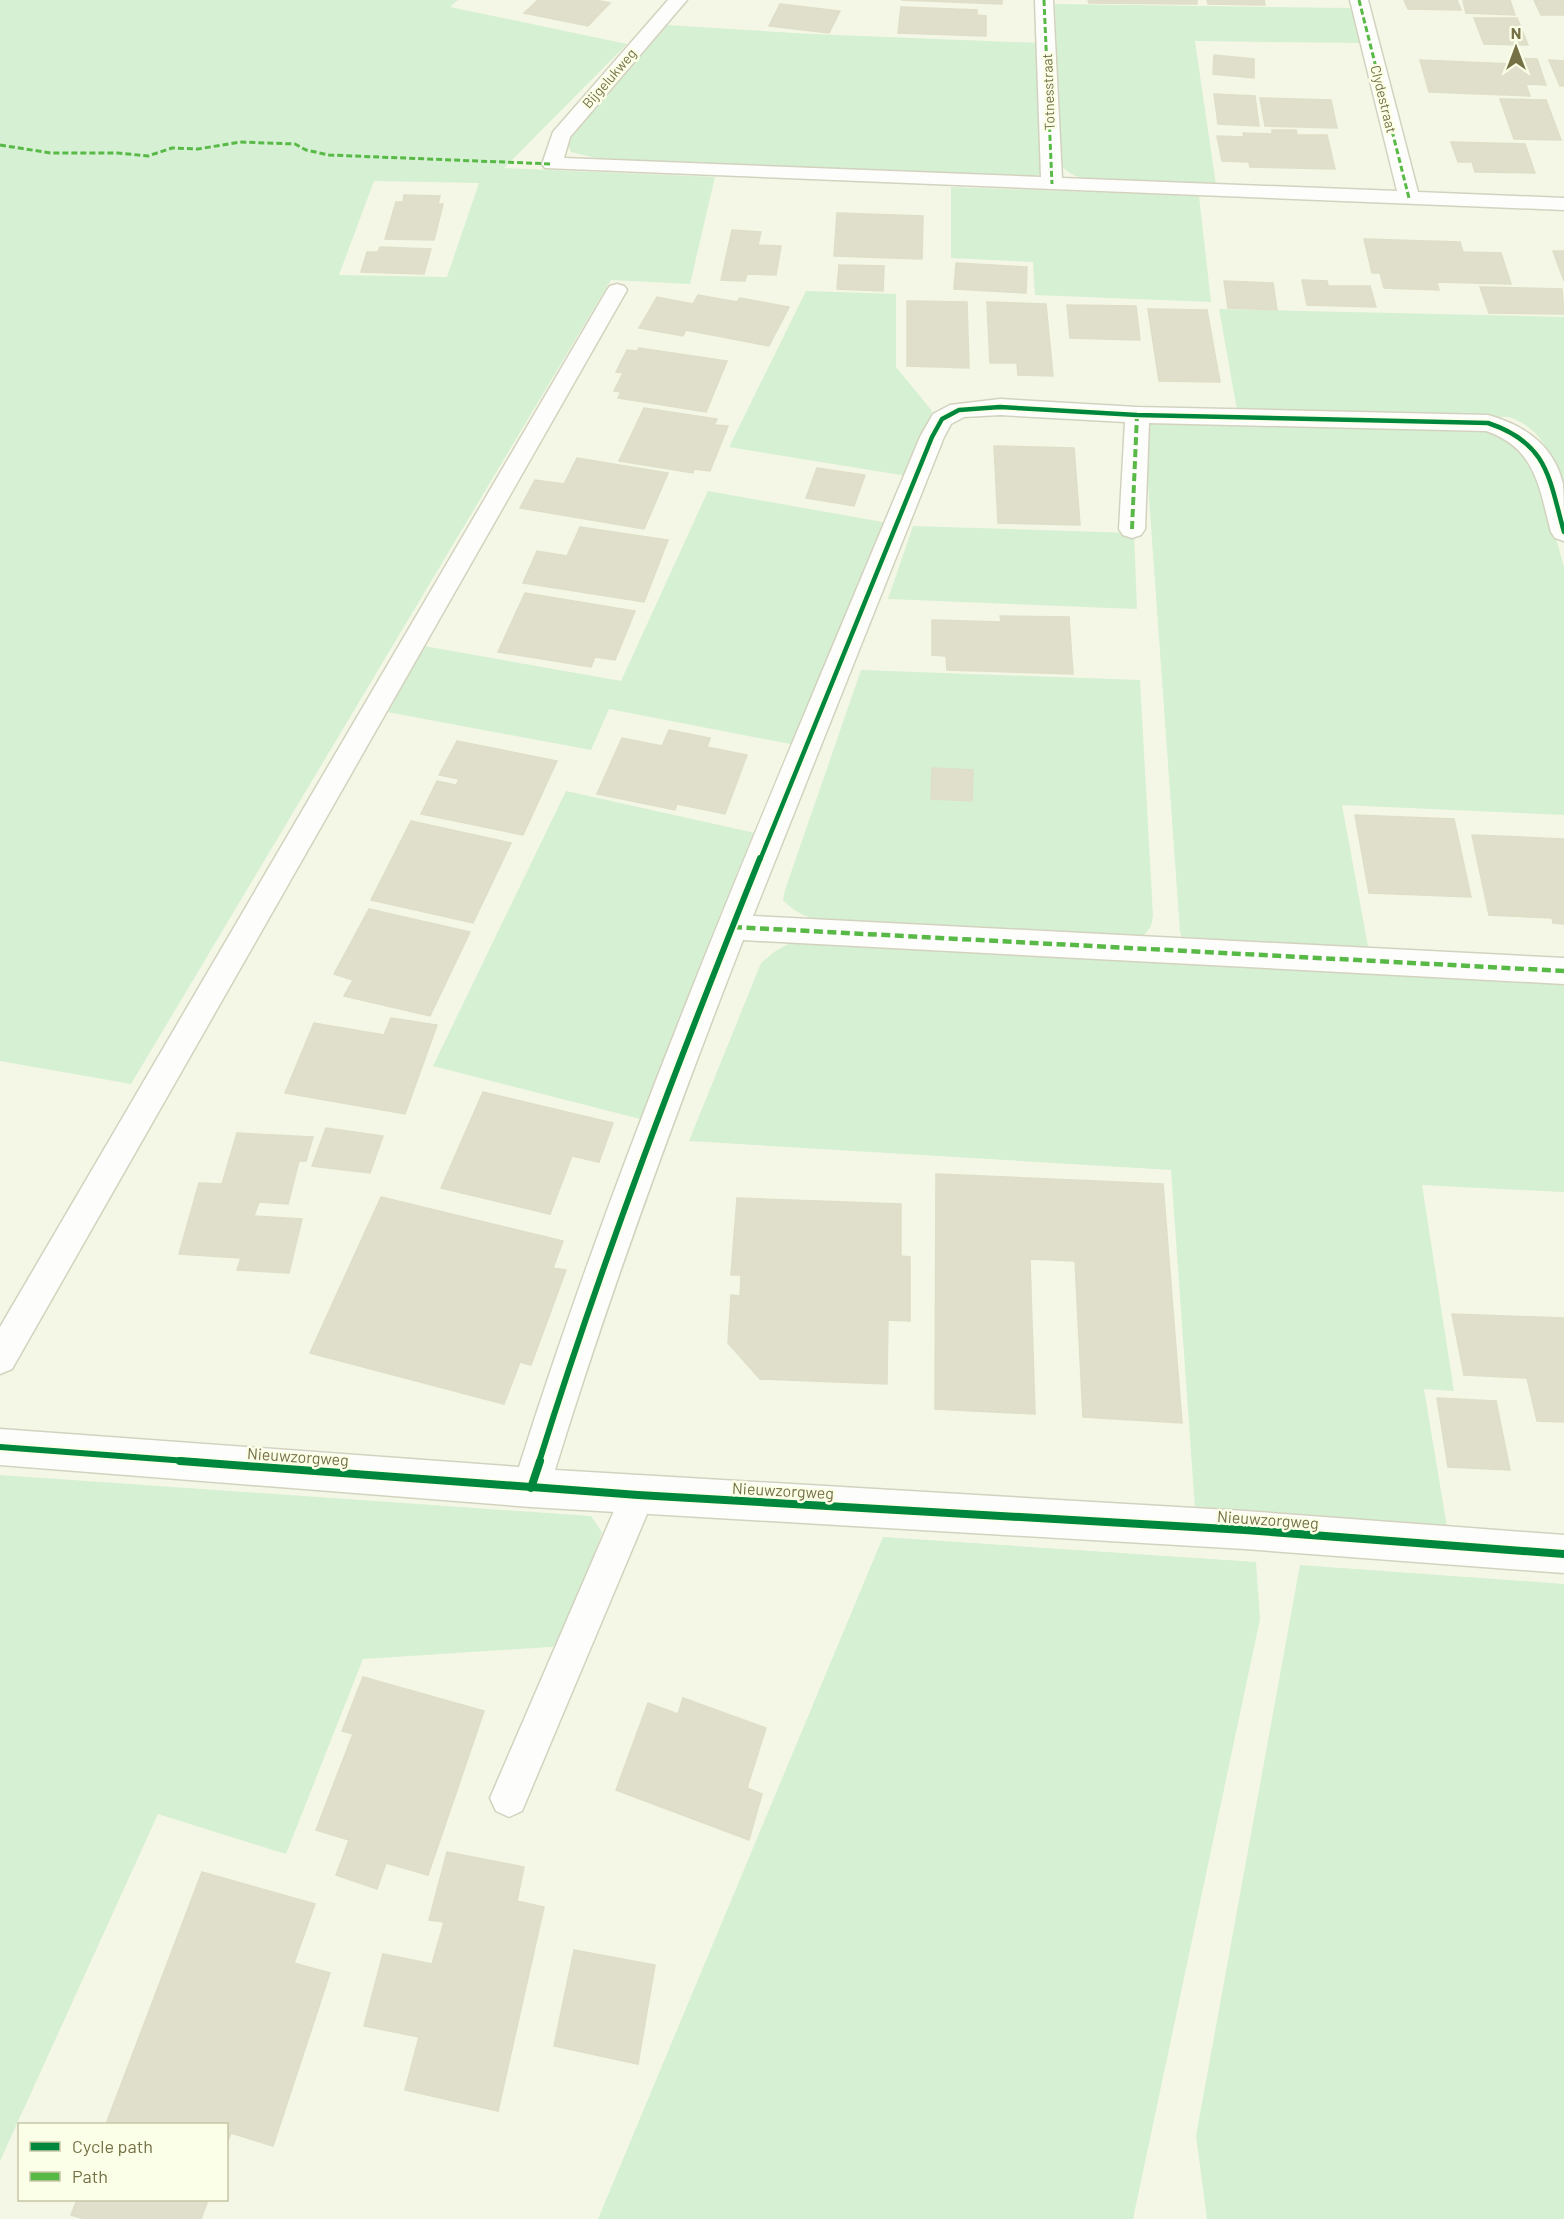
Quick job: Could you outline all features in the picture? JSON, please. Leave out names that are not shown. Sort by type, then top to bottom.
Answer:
[{"type":"street","name":"Bijgelukweg","points":[[678,0],[560,136],[552,164],[1052,184]]},
{"type":"street","name":"Totnesstraat","points":[[1044,0],[1052,184]]},
{"type":"street","name":"Clydestraat","points":[[1359,0],[1409,198]]},
{"type":"street","points":[[1052,184],[1564,204]]},
{"type":"street","points":[[531,1488],[586,1316],[733,927],[932,436],[942,419],[959,411],[1000,407],[1137,415],[1488,423],[1507,428],[1522,436],[1536,452],[1545,468],[1564,532]]},
{"type":"street","points":[[1132,529],[1137,415]]},
{"type":"street","points":[[733,927],[1564,971]]},
{"type":"street","name":"Nieuwzorgweg","points":[[0,1447],[638,1496],[1245,1530],[1564,1554]]},
{"type":"lane","points":[[0,1358],[618,290]]},
{"type":"lane","points":[[509,1798],[638,1496]]},
{"type":"green space","points":[[0,0],[458,0],[450,7],[627,44],[504,168],[715,177],[690,284],[611,280],[131,1084],[0,1061]],"holes":[[[374,181],[479,183],[447,277],[339,275]]]},
{"type":"green space","points":[[1055,4],[1354,8],[1361,43],[1195,41],[1216,185],[1094,181],[1080,178],[1061,165]]},
{"type":"green space","points":[[667,25],[812,34],[1040,43],[1043,174],[1020,179],[596,158],[571,152],[568,144],[569,136],[623,69]]},
{"type":"green space","points":[[951,187],[1199,196],[1211,302],[1035,295],[1033,262],[951,258]]},
{"type":"green space","points":[[806,291],[896,294],[896,367],[932,411],[907,476],[729,447]]},
{"type":"green space","points":[[1219,309],[1564,317],[1564,500],[1557,473],[1541,440],[1522,423],[1509,417],[1237,410]]},
{"type":"green space","points":[[1148,421],[1461,429],[1491,432],[1512,439],[1536,468],[1564,567],[1564,815],[1342,805],[1369,952],[1183,940],[1180,932],[1144,428]]},
{"type":"green space","points":[[708,491],[894,524],[816,749],[609,709],[591,750],[387,712],[424,646],[621,681]]},
{"type":"green space","points":[[913,526],[1134,533],[1137,609],[888,599]]},
{"type":"green space","points":[[861,670],[1140,680],[1153,916],[1151,926],[1143,937],[828,923],[803,915],[788,905],[783,900],[785,890]]},
{"type":"green space","points":[[566,791],[777,838],[668,1126],[433,1066]]},
{"type":"green space","points":[[792,942],[1564,980],[1564,1192],[1422,1185],[1454,1391],[1424,1389],[1447,1527],[1195,1508],[1171,1170],[689,1141],[761,963],[774,952]]},
{"type":"green space","points":[[0,1475],[591,1516],[602,1532],[565,1646],[363,1659],[286,1854],[158,1814],[0,2161]]},
{"type":"green space","points":[[883,1537],[1256,1562],[1260,1619],[1133,2219],[598,2219]]},
{"type":"green space","points":[[1300,1565],[1564,1584],[1564,2219],[1207,2219],[1196,2136]]},
{"type":"building","points":[[538,0],[596,0],[610,3],[588,26],[524,13]]},
{"type":"building","points":[[901,0],[1002,0],[1002,4]]},
{"type":"building","points":[[1088,0],[1197,0],[1197,4],[1089,3]]},
{"type":"building","points":[[1207,0],[1264,0],[1265,5],[1208,4]]},
{"type":"building","points":[[1404,0],[1457,0],[1461,10],[1408,9]]},
{"type":"building","points":[[1510,0],[1515,15],[1466,13],[1463,1]]},
{"type":"building","points":[[1534,0],[1564,0],[1564,15],[1541,15]]},
{"type":"building","points":[[780,4],[840,11],[829,33],[769,26]]},
{"type":"building","points":[[901,7],[977,10],[977,15],[986,16],[986,36],[898,33]]},
{"type":"building","points":[[1474,18],[1517,18],[1528,45],[1484,44]]},
{"type":"building","points":[[1214,55],[1254,59],[1254,78],[1213,74]]},
{"type":"building","points":[[1511,58],[1537,59],[1546,85],[1526,84],[1530,96],[1429,92],[1420,60],[1513,64]]},
{"type":"building","points":[[1549,60],[1564,61],[1564,86],[1560,86]]},
{"type":"building","points":[[1214,94],[1255,96],[1259,126],[1218,124]]},
{"type":"building","points":[[1260,98],[1331,100],[1337,128],[1265,126]]},
{"type":"building","points":[[1500,99],[1546,100],[1561,140],[1514,139]]},
{"type":"building","points":[[1272,130],[1296,130],[1297,135],[1327,135],[1335,169],[1250,167],[1249,162],[1222,161],[1217,136],[1244,137],[1243,133],[1272,134]]},
{"type":"building","points":[[1451,142],[1525,144],[1535,173],[1475,172],[1472,162],[1458,162]]},
{"type":"building","points":[[404,195],[440,196],[438,204],[443,204],[434,240],[385,239],[396,202],[403,202]]},
{"type":"building","points":[[837,213],[923,216],[922,259],[834,256]]},
{"type":"building","points":[[732,230],[761,232],[758,245],[781,246],[776,275],[747,274],[745,281],[721,280]]},
{"type":"building","points":[[1364,239],[1460,242],[1463,252],[1501,253],[1511,284],[1437,282],[1439,290],[1384,288],[1380,273],[1372,273]]},
{"type":"building","points":[[380,247],[431,249],[424,274],[361,272],[367,252],[378,252]]},
{"type":"building","points":[[1553,251],[1564,251],[1564,281]]},
{"type":"building","points":[[956,263],[1027,267],[1026,293],[954,289]]},
{"type":"building","points":[[839,265],[884,266],[883,291],[837,289]]},
{"type":"building","points":[[1302,280],[1327,281],[1328,286],[1370,286],[1376,307],[1307,305]]},
{"type":"building","points":[[1224,281],[1273,283],[1277,310],[1228,308]]},
{"type":"building","points":[[1480,287],[1562,289],[1564,314],[1489,313]]},
{"type":"building","points":[[698,295],[737,302],[740,298],[789,307],[769,346],[686,330],[683,336],[639,328],[657,297],[693,304]]},
{"type":"building","points":[[907,301],[967,302],[969,368],[907,366]]},
{"type":"building","points":[[987,302],[1046,304],[1053,376],[1018,375],[1017,363],[990,363]]},
{"type":"building","points":[[1067,305],[1136,306],[1140,340],[1070,338]]},
{"type":"building","points":[[1148,309],[1207,310],[1220,382],[1159,381]]},
{"type":"building","points":[[639,348],[727,361],[706,412],[618,398],[621,392],[614,391],[623,373],[616,372],[627,350],[637,351]]},
{"type":"building","points":[[644,408],[717,419],[714,425],[728,426],[710,471],[694,469],[693,473],[619,461]]},
{"type":"building","points":[[994,446],[1074,448],[1080,525],[998,523]]},
{"type":"building","points":[[577,458],[668,473],[644,529],[520,508],[535,480],[564,484]]},
{"type":"building","points":[[817,468],[865,475],[854,506],[806,498]]},
{"type":"building","points":[[580,527],[668,540],[644,602],[523,583],[537,551],[567,556]]},
{"type":"building","points":[[525,593],[635,611],[615,660],[595,657],[591,667],[498,652]]},
{"type":"building","points":[[1000,616],[1069,617],[1073,674],[947,670],[946,656],[932,655],[932,620],[1001,622]]},
{"type":"building","points":[[669,730],[710,738],[707,747],[747,755],[725,814],[677,804],[675,810],[597,794],[622,738],[662,746]]},
{"type":"building","points":[[457,741],[557,761],[523,835],[421,814],[437,781],[456,785],[459,779],[439,775]]},
{"type":"building","points":[[932,768],[973,770],[972,801],[931,799]]},
{"type":"building","points":[[1355,815],[1454,819],[1471,897],[1369,893]]},
{"type":"building","points":[[411,821],[511,843],[473,923],[371,900]]},
{"type":"building","points":[[1472,835],[1564,839],[1564,924],[1553,923],[1552,918],[1489,915]]},
{"type":"building","points":[[369,909],[470,932],[430,1016],[344,996],[353,980],[334,974]]},
{"type":"building","points":[[391,1018],[437,1025],[405,1114],[285,1093],[314,1023],[384,1035]]},
{"type":"building","points":[[483,1092],[613,1123],[599,1162],[572,1156],[550,1214],[441,1188]]},
{"type":"building","points":[[326,1128],[383,1136],[370,1173],[312,1166]]},
{"type":"building","points":[[237,1133],[313,1137],[306,1161],[299,1161],[288,1204],[259,1202],[254,1216],[302,1219],[289,1273],[237,1270],[241,1258],[179,1254],[199,1183],[222,1184]]},
{"type":"building","points":[[936,1174],[1163,1184],[1182,1423],[1083,1417],[1075,1261],[1030,1259],[1035,1414],[935,1409]]},
{"type":"building","points":[[381,1197],[563,1241],[553,1268],[566,1270],[531,1365],[520,1362],[504,1404],[310,1353]]},
{"type":"building","points":[[737,1198],[901,1204],[901,1256],[910,1257],[910,1321],[888,1320],[887,1384],[760,1379],[728,1343],[731,1295],[740,1296],[741,1275],[731,1275]]},
{"type":"building","points":[[1452,1314],[1564,1318],[1564,1422],[1537,1421],[1527,1378],[1464,1375]]},
{"type":"building","points":[[1437,1398],[1496,1401],[1510,1470],[1448,1467]]},
{"type":"building","points":[[363,1677],[484,1711],[428,1875],[386,1863],[377,1889],[336,1875],[349,1840],[316,1830],[353,1734],[342,1731]]},
{"type":"building","points":[[683,1698],[766,1728],[747,1788],[762,1794],[749,1840],[616,1790],[648,1703],[678,1714]]},
{"type":"building","points":[[447,1852],[524,1867],[517,1901],[544,1907],[498,2111],[405,2090],[419,2037],[364,2026],[383,1954],[432,1964],[444,1922],[429,1920]]},
{"type":"building","points":[[202,1872],[315,1904],[294,1963],[330,1973],[273,2146],[231,2133],[228,2141],[228,2123],[106,2123]]},
{"type":"building","points":[[574,1950],[655,1965],[638,2064],[554,2046]]},
{"type":"building","points":[[77,2201],[208,2201],[201,2219],[85,2219],[71,2215]]},
{"type":"marked path","points":[[1044,0],[1052,184]]},
{"type":"marked path","points":[[1359,0],[1409,198]]},
{"type":"marked path","points":[[0,145],[51,153],[118,153],[148,156],[172,148],[198,149],[240,142],[295,144],[306,150],[329,155],[552,164]]},
{"type":"marked path","points":[[1132,529],[1137,415]]},
{"type":"marked path","points":[[733,927],[1564,971]]},
{"type":"cycle path","points":[[531,1488],[583,1326],[665,1102],[797,769],[932,437],[942,419],[959,410],[1000,407],[1137,415],[1488,423],[1508,430],[1523,439],[1534,450],[1549,479],[1564,532]]},
{"type":"cycle path","points":[[0,1447],[638,1495],[1245,1530],[1564,1554]]}]
